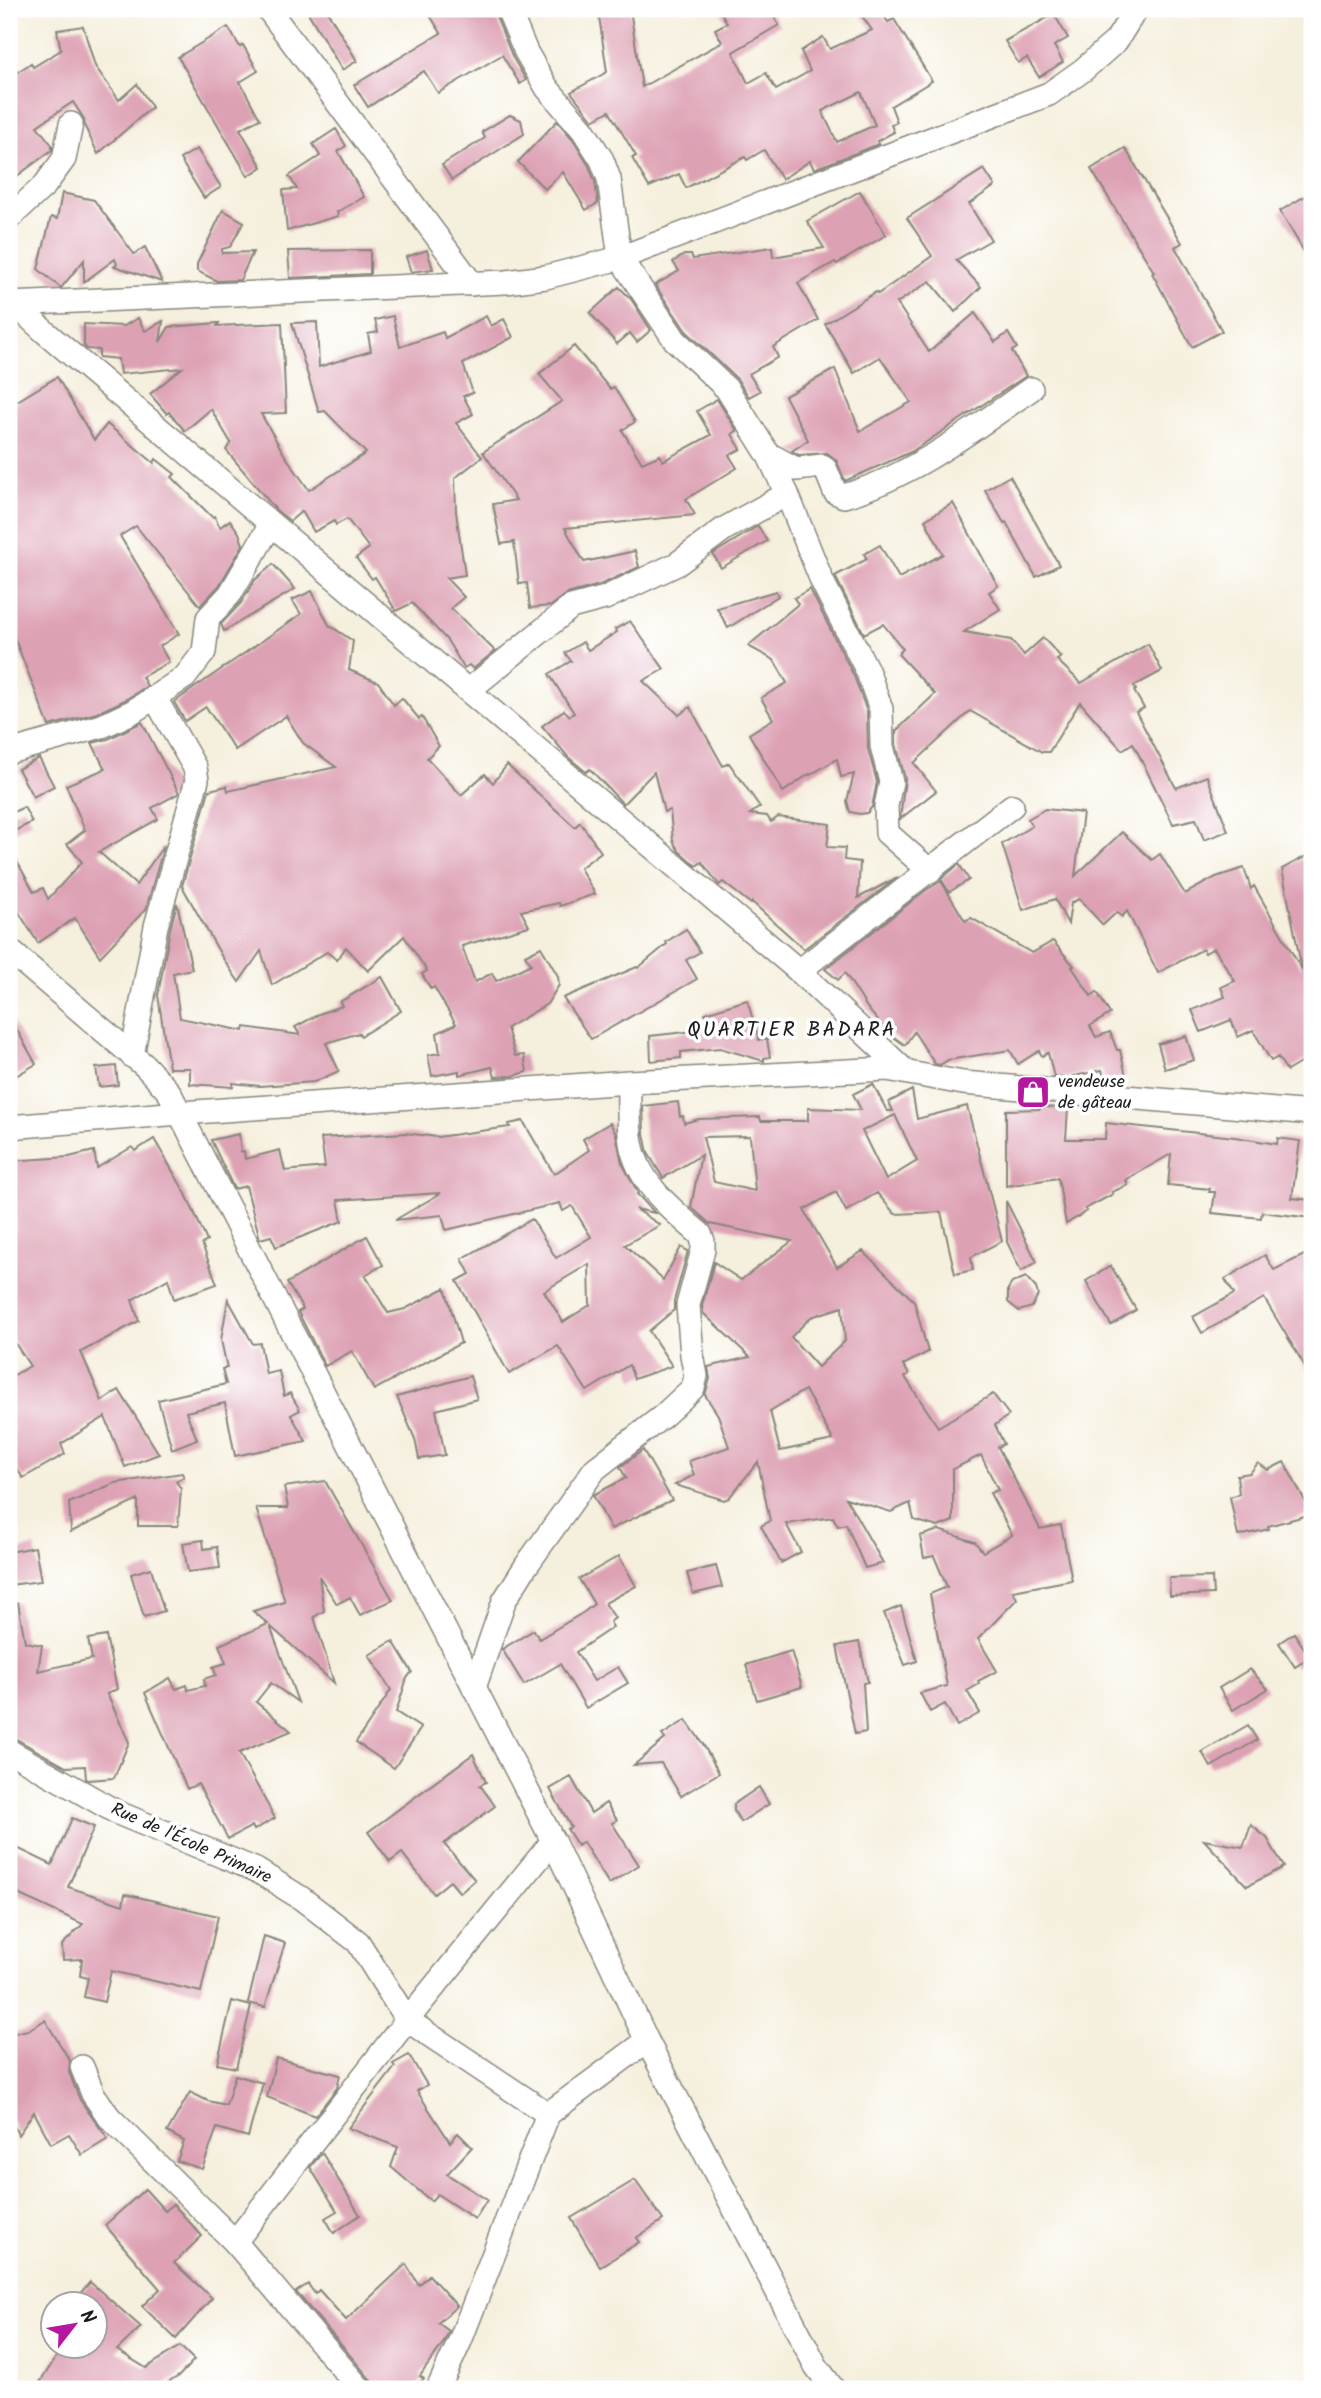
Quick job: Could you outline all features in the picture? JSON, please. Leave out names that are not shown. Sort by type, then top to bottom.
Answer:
[{"type":"street","points":[[268,9],[472,284]]},
{"type":"street","points":[[508,9],[526,52],[547,88],[583,130],[602,160],[609,179],[620,258],[675,340],[727,389],[768,454],[821,581],[867,670],[881,709],[882,746],[891,782],[886,806],[887,833],[930,871]]},
{"type":"street","points":[[10,302],[472,284],[546,277],[620,258],[1049,94],[1083,70],[1116,41],[1136,9]]},
{"type":"street","points":[[9,218],[45,185],[64,159],[71,124]]},
{"type":"street","points":[[10,302],[799,971],[905,1072]]},
{"type":"street","points":[[768,454],[796,469],[822,466],[835,492],[844,496],[871,488],[948,447],[1031,389]]},
{"type":"street","points":[[469,690],[571,607],[605,598],[677,564],[724,529],[787,495]]},
{"type":"street","points":[[9,752],[102,726],[155,698],[185,677],[204,652],[208,618],[229,594],[271,524]]},
{"type":"street","points":[[132,1056],[156,926],[197,780],[195,768],[155,698]]},
{"type":"street","points":[[799,971],[1012,806]]},
{"type":"street","points":[[9,950],[132,1056],[169,1092],[553,1841],[648,2041],[816,2366],[833,2389]]},
{"type":"street","points":[[9,1127],[629,1082],[887,1069],[963,1083],[1312,1113]]},
{"type":"street","points":[[474,1688],[504,1601],[594,1469],[663,1416],[693,1388],[696,1376],[688,1305],[703,1241],[700,1234],[649,1185],[640,1170],[631,1142],[629,1082]]},
{"type":"street","name":"Rue de l'École Primaire","points":[[9,1751],[118,1813],[257,1870],[301,1898],[358,1942],[407,2020],[548,2114]]},
{"type":"street","points":[[235,2242],[407,2020],[553,1841]]},
{"type":"street","points":[[438,2389],[460,2341],[548,2114],[648,2041]]},
{"type":"street","points":[[82,2067],[93,2094],[109,2118],[235,2242],[360,2389]]},
{"type":"building","points":[[306,9],[326,9],[357,61],[342,70]]},
{"type":"building","points":[[426,9],[493,9],[513,58],[526,80],[520,84],[502,55],[438,93],[424,71],[368,107],[354,85],[441,33]]},
{"type":"building","points":[[598,9],[630,9],[642,87],[722,42],[715,29],[727,23],[719,9],[769,9],[779,25],[733,52],[748,83],[766,73],[776,90],[810,71],[801,51],[823,37],[830,49],[872,30],[857,9],[879,9],[888,22],[894,19],[932,81],[891,106],[897,122],[891,125],[894,132],[877,141],[879,144],[814,169],[810,161],[782,179],[764,150],[686,188],[679,174],[649,187],[632,158],[636,156],[609,111],[593,120],[571,92],[607,72]],"holes":[[[861,92],[875,125],[837,142],[822,111]]]},
{"type":"building","points":[[1054,14],[1068,38],[1054,46],[1063,62],[1039,77],[1027,58],[1018,63],[1005,41]]},
{"type":"building","points":[[83,26],[95,66],[119,100],[137,84],[152,107],[98,154],[84,119],[73,102],[37,126],[52,145],[52,150],[9,182],[9,78],[31,63],[33,67],[61,50],[57,30]]},
{"type":"building","points":[[228,27],[240,47],[243,45],[258,71],[240,82],[260,119],[240,129],[262,167],[248,176],[178,57]]},
{"type":"building","points":[[510,115],[521,120],[524,134],[452,180],[442,165],[485,138],[482,132]]},
{"type":"building","points":[[557,121],[572,138],[595,182],[598,203],[586,210],[563,172],[545,189],[518,162]]},
{"type":"building","points":[[336,129],[346,146],[338,151],[364,197],[337,212],[338,216],[287,231],[283,190],[297,189],[289,176],[320,156],[313,144]]},
{"type":"building","points":[[1125,148],[1182,243],[1175,247],[1222,331],[1192,347],[1152,273],[1154,272],[1091,169]]},
{"type":"building","points":[[197,149],[221,187],[204,198],[180,159]]},
{"type":"building","points":[[984,169],[995,186],[969,204],[991,240],[956,260],[981,287],[955,312],[930,281],[897,303],[929,352],[975,313],[995,342],[1008,333],[1017,348],[1012,351],[1026,376],[911,452],[845,481],[836,460],[827,453],[799,455],[792,451],[808,440],[785,396],[835,369],[860,431],[911,402],[880,357],[854,373],[825,324],[876,292],[878,294],[932,256],[907,218]]},
{"type":"building","points":[[860,191],[886,235],[798,283],[818,320],[773,347],[778,357],[749,374],[760,391],[749,397],[737,379],[686,331],[655,285],[679,271],[673,262],[684,255],[691,255],[693,259],[772,247],[773,257],[824,248],[807,221]]},
{"type":"building","points":[[1312,192],[1312,265],[1280,211]]},
{"type":"building","points":[[62,193],[94,200],[134,254],[145,247],[162,282],[114,266],[117,264],[115,259],[84,282],[84,260],[61,288],[38,269],[51,217],[57,219]]},
{"type":"building","points":[[223,210],[244,222],[230,247],[222,249],[222,253],[253,252],[240,280],[217,281],[197,271],[197,264]]},
{"type":"building","points":[[370,250],[370,274],[290,278],[288,251]]},
{"type":"building","points":[[427,250],[433,269],[411,272],[406,257]]},
{"type":"building","points":[[619,287],[631,299],[651,330],[637,342],[630,333],[617,344],[590,313]]},
{"type":"building","points":[[393,316],[400,347],[443,332],[445,338],[486,316],[491,326],[504,319],[513,337],[463,364],[473,393],[463,396],[473,414],[456,423],[482,457],[455,478],[456,512],[465,575],[446,578],[464,597],[451,608],[495,651],[473,669],[469,665],[464,668],[447,640],[412,603],[396,611],[375,577],[372,579],[356,558],[369,548],[347,519],[336,525],[334,521],[314,532],[302,511],[290,521],[276,510],[226,450],[231,443],[211,409],[185,431],[169,412],[167,414],[150,394],[182,368],[120,374],[118,359],[99,357],[99,350],[87,349],[84,346],[84,324],[124,326],[138,318],[145,331],[163,321],[160,342],[169,327],[219,323],[217,326],[282,323],[286,413],[261,414],[309,490],[366,453],[325,411],[319,412],[292,323],[317,322],[319,367],[371,351],[368,334],[378,332],[375,320]]},
{"type":"building","points":[[574,346],[610,389],[614,387],[635,422],[622,430],[642,463],[660,455],[663,461],[711,435],[697,411],[717,399],[737,431],[732,434],[741,449],[729,455],[737,468],[686,499],[695,515],[565,528],[584,562],[635,551],[639,567],[600,585],[567,594],[551,606],[530,608],[527,583],[519,584],[514,542],[501,544],[493,504],[516,500],[483,452],[562,401],[539,374]]},
{"type":"building","points":[[57,377],[94,440],[107,424],[154,463],[156,459],[175,474],[172,477],[214,516],[220,527],[230,520],[243,545],[219,586],[200,606],[136,526],[120,536],[179,634],[160,646],[169,662],[142,677],[147,686],[125,700],[97,713],[49,726],[9,624],[9,406]]},
{"type":"building","points":[[1010,476],[1059,565],[1036,577],[985,490]]},
{"type":"building","points":[[953,503],[998,586],[989,592],[1000,609],[964,632],[1011,640],[1024,655],[1043,638],[1061,657],[1057,660],[1081,683],[1148,644],[1162,671],[1134,686],[1144,708],[1136,712],[1176,788],[1207,776],[1228,831],[1204,840],[1196,819],[1173,824],[1133,743],[1122,750],[1080,702],[1049,752],[1042,752],[970,711],[914,763],[936,791],[900,819],[905,779],[896,744],[896,731],[935,694],[898,654],[903,649],[883,624],[864,634],[835,576],[867,559],[864,554],[880,545],[899,578],[943,554],[925,520]]},
{"type":"building","points":[[758,526],[767,541],[721,568],[713,554]]},
{"type":"building","points":[[273,564],[295,589],[224,631],[221,624],[241,603],[255,580]]},
{"type":"building","points":[[810,589],[854,676],[867,712],[868,749],[877,782],[872,807],[867,813],[850,812],[847,801],[854,774],[841,777],[837,759],[783,792],[749,734],[773,719],[761,698],[787,683],[774,660],[748,646],[798,604],[794,598]]},
{"type":"building","points":[[312,591],[329,625],[353,641],[349,670],[378,682],[394,705],[402,698],[419,719],[422,717],[439,746],[427,758],[461,795],[485,774],[493,783],[507,765],[575,827],[580,822],[601,852],[580,868],[595,894],[560,906],[559,903],[521,911],[529,926],[462,946],[475,982],[492,973],[496,981],[531,964],[525,955],[541,947],[558,976],[559,985],[547,1004],[507,1028],[515,1056],[524,1055],[527,1072],[495,1077],[492,1067],[459,1075],[459,1071],[432,1076],[428,1055],[440,1053],[437,1033],[456,1024],[434,987],[431,989],[422,974],[427,971],[404,936],[368,971],[346,947],[337,960],[327,952],[272,985],[261,951],[239,982],[182,886],[209,790],[227,786],[228,791],[336,767],[303,743],[286,716],[235,750],[206,707],[185,721],[174,702],[301,614],[292,600]]},
{"type":"building","points":[[776,591],[778,596],[728,628],[717,608]]},
{"type":"building","points":[[630,621],[664,669],[643,681],[679,715],[690,707],[723,766],[729,763],[760,807],[750,814],[767,816],[771,822],[778,817],[830,824],[827,847],[845,848],[844,860],[860,862],[858,898],[898,877],[804,949],[752,902],[751,904],[723,882],[719,885],[702,862],[696,866],[679,851],[673,841],[670,810],[664,812],[654,772],[623,804],[590,769],[586,772],[568,757],[542,726],[564,710],[570,716],[574,713],[549,674],[571,661],[565,653],[583,642],[588,650]]},
{"type":"building","points":[[142,722],[179,793],[152,808],[158,819],[99,852],[136,885],[164,845],[146,909],[100,957],[75,918],[38,943],[18,911],[9,916],[9,847],[34,892],[43,888],[48,899],[82,862],[67,844],[85,830],[66,785],[105,769],[92,743],[108,739]]},
{"type":"building","points":[[39,758],[54,786],[33,797],[18,769]]},
{"type":"building","points":[[24,807],[32,822],[9,834],[9,814]]},
{"type":"building","points":[[1045,809],[1083,813],[1075,876],[1122,832],[1152,860],[1160,854],[1185,894],[1216,877],[1244,868],[1251,889],[1254,886],[1302,970],[1282,869],[1312,853],[1312,977],[1307,978],[1312,988],[1312,1056],[1287,1071],[1278,1057],[1271,1061],[1253,1030],[1238,1037],[1231,1020],[1201,1032],[1192,1010],[1225,997],[1221,987],[1235,981],[1214,948],[1205,953],[1203,949],[1158,973],[1127,911],[1122,917],[1117,912],[1103,925],[1079,899],[1071,903],[1068,924],[1055,899],[1023,910],[1002,844],[1032,826],[1028,819]]},
{"type":"building","points":[[959,864],[969,880],[949,892],[941,879]]},
{"type":"building","points":[[941,881],[965,921],[971,918],[1032,953],[1053,941],[1074,966],[1072,967],[1091,996],[1097,992],[1110,1014],[1090,1026],[1096,1037],[1110,1032],[1117,1050],[1120,1050],[1126,1076],[1105,1081],[1102,1070],[1066,1078],[1054,1077],[1048,1053],[1042,1056],[1039,1051],[1018,1064],[1010,1050],[935,1064],[914,1032],[905,1045],[888,1033],[868,1009],[845,973],[838,980],[825,969]]},
{"type":"building","points":[[177,903],[192,969],[173,973],[180,1018],[244,1031],[245,1027],[300,1035],[295,1027],[321,1013],[342,1006],[340,1002],[382,977],[401,1011],[361,1036],[359,1033],[326,1043],[339,1071],[314,1082],[260,1086],[233,1083],[233,1087],[190,1084],[190,1068],[169,1068],[158,995]]},
{"type":"building","points":[[686,929],[700,952],[686,960],[697,979],[591,1039],[563,998],[638,968],[667,944],[666,942]]},
{"type":"building","points":[[747,1000],[759,1040],[767,1039],[770,1057],[764,1058],[764,1061],[720,1048],[681,1052],[681,1058],[651,1061],[650,1036],[714,1029],[705,1013]]},
{"type":"building","points":[[9,1016],[36,1064],[9,1080]]},
{"type":"building","points":[[1186,1036],[1194,1060],[1165,1069],[1158,1044]]},
{"type":"building","points":[[116,1066],[118,1085],[99,1087],[96,1068]]},
{"type":"building","points":[[873,1084],[887,1111],[893,1111],[889,1102],[912,1090],[917,1119],[967,1106],[1002,1241],[971,1257],[973,1270],[955,1274],[941,1212],[895,1214],[877,1193],[846,1211],[836,1192],[804,1210],[837,1267],[863,1251],[914,1301],[928,1352],[903,1365],[909,1374],[905,1377],[938,1427],[993,1394],[1009,1415],[995,1425],[1004,1444],[998,1447],[1040,1529],[1061,1525],[1072,1580],[1013,1591],[1017,1599],[978,1639],[997,1671],[978,1681],[979,1684],[967,1691],[980,1713],[957,1726],[945,1704],[930,1712],[920,1693],[947,1686],[930,1594],[947,1587],[934,1556],[924,1558],[920,1536],[939,1530],[975,1542],[983,1552],[1012,1535],[990,1493],[998,1490],[981,1455],[953,1469],[953,1521],[938,1527],[914,1520],[910,1503],[891,1512],[846,1498],[883,1563],[865,1568],[846,1524],[838,1526],[833,1517],[786,1524],[801,1552],[781,1563],[761,1526],[770,1521],[758,1462],[729,1498],[724,1500],[675,1485],[694,1475],[689,1461],[729,1447],[718,1415],[705,1395],[710,1379],[708,1367],[750,1357],[703,1313],[702,1306],[714,1262],[741,1280],[792,1241],[710,1224],[691,1207],[701,1155],[663,1178],[648,1153],[643,1106],[678,1102],[680,1117],[683,1116],[684,1123],[699,1119],[760,1117],[761,1121],[808,1121],[808,1108],[861,1110],[853,1094]],"holes":[[[895,1115],[917,1161],[886,1180],[862,1131]],[[750,1136],[755,1191],[714,1182],[703,1137]],[[842,1307],[845,1341],[818,1367],[791,1337],[811,1317]],[[805,1390],[833,1440],[780,1451],[770,1411]]]},
{"type":"building","points":[[1068,1108],[1066,1139],[1105,1139],[1106,1123],[1277,1144],[1278,1138],[1300,1141],[1292,1198],[1312,1200],[1312,1218],[1262,1212],[1261,1218],[1212,1213],[1215,1192],[1209,1192],[1210,1189],[1168,1185],[1171,1154],[1126,1180],[1128,1185],[1112,1192],[1113,1194],[1085,1209],[1087,1211],[1066,1224],[1058,1178],[1006,1186],[1006,1110]]},
{"type":"building","points":[[523,1121],[554,1174],[589,1150],[583,1139],[610,1123],[616,1134],[622,1163],[637,1194],[655,1213],[636,1209],[660,1225],[625,1245],[663,1280],[681,1247],[688,1251],[674,1310],[649,1331],[672,1366],[634,1379],[629,1365],[587,1391],[558,1346],[509,1374],[457,1281],[470,1274],[462,1259],[532,1219],[556,1258],[591,1237],[572,1206],[563,1211],[560,1203],[446,1230],[442,1215],[395,1220],[441,1193],[338,1200],[342,1221],[276,1247],[271,1236],[260,1239],[246,1186],[234,1189],[211,1140],[239,1134],[241,1152],[244,1151],[245,1159],[280,1150],[285,1171],[325,1167],[321,1138],[405,1133],[437,1137],[510,1127],[509,1124]],"holes":[[[589,1264],[590,1305],[563,1322],[544,1291]]]},
{"type":"building","points":[[154,1139],[186,1194],[207,1241],[202,1244],[217,1284],[174,1299],[168,1279],[132,1300],[139,1321],[81,1352],[102,1401],[119,1390],[159,1454],[125,1467],[105,1417],[61,1444],[65,1454],[23,1478],[9,1457],[9,1378],[30,1366],[9,1334],[9,1231],[14,1230],[9,1161],[69,1157],[94,1151],[97,1168],[132,1147],[135,1151]]},
{"type":"building","points":[[1006,1201],[1037,1262],[1021,1271],[1007,1242]]},
{"type":"building","points":[[367,1236],[383,1265],[365,1275],[388,1313],[405,1309],[445,1288],[461,1343],[374,1390],[352,1351],[325,1366],[298,1312],[303,1309],[287,1283]]},
{"type":"building","points":[[1312,1251],[1312,1378],[1264,1298],[1202,1333],[1193,1317],[1234,1294],[1225,1279],[1265,1255],[1274,1270]]},
{"type":"building","points":[[1111,1266],[1136,1310],[1111,1325],[1086,1281]]},
{"type":"building","points":[[1026,1277],[1036,1288],[1038,1295],[1032,1307],[1019,1311],[1008,1302],[1008,1289],[1012,1283]]},
{"type":"building","points":[[228,1299],[253,1344],[260,1343],[266,1374],[279,1371],[284,1396],[290,1393],[300,1410],[291,1415],[306,1441],[235,1456],[225,1403],[186,1412],[197,1439],[172,1449],[158,1400],[226,1384],[222,1369],[227,1368],[221,1340]]},
{"type":"building","points":[[470,1376],[477,1399],[436,1410],[445,1455],[419,1459],[415,1439],[397,1397]]},
{"type":"building","points":[[643,1450],[672,1500],[611,1529],[593,1495],[626,1478],[620,1467]]},
{"type":"building","points":[[1284,1462],[1312,1514],[1268,1526],[1269,1529],[1238,1536],[1230,1497],[1239,1494],[1237,1475],[1250,1473],[1258,1463],[1268,1470]]},
{"type":"building","points":[[182,1473],[184,1477],[176,1481],[181,1489],[178,1526],[138,1526],[138,1500],[71,1532],[69,1503],[115,1483]]},
{"type":"building","points":[[325,1481],[393,1600],[360,1615],[350,1597],[337,1604],[319,1576],[324,1611],[314,1617],[334,1683],[270,1626],[298,1702],[271,1683],[256,1702],[291,1731],[239,1753],[275,1818],[254,1830],[252,1826],[228,1839],[198,1784],[187,1789],[145,1693],[170,1678],[176,1689],[187,1685],[188,1690],[205,1686],[204,1679],[216,1675],[213,1667],[226,1663],[219,1645],[268,1624],[253,1611],[285,1602],[256,1508],[288,1508],[284,1487]]},
{"type":"building","points":[[203,1540],[204,1549],[217,1547],[220,1568],[188,1572],[183,1543]]},
{"type":"building","points":[[35,1547],[41,1581],[9,1585],[9,1552]]},
{"type":"building","points":[[619,1556],[636,1586],[605,1603],[615,1618],[610,1622],[613,1627],[576,1652],[594,1681],[618,1667],[628,1683],[586,1708],[560,1664],[524,1685],[502,1649],[534,1630],[539,1639],[584,1612],[594,1604],[579,1579]]},
{"type":"building","points":[[716,1566],[722,1587],[693,1594],[687,1573]]},
{"type":"building","points":[[151,1568],[164,1611],[144,1617],[131,1574]]},
{"type":"building","points":[[1212,1577],[1213,1594],[1170,1596],[1169,1578]]},
{"type":"building","points":[[9,1603],[18,1603],[25,1642],[42,1645],[38,1671],[92,1659],[88,1639],[106,1636],[117,1689],[107,1694],[129,1742],[114,1778],[88,1780],[85,1766],[66,1767],[9,1737]]},
{"type":"building","points":[[901,1606],[917,1661],[905,1665],[884,1613]]},
{"type":"building","points":[[1294,1633],[1310,1657],[1295,1667],[1279,1643]]},
{"type":"building","points":[[393,1641],[412,1672],[407,1678],[396,1712],[421,1728],[394,1768],[356,1742],[391,1690],[369,1655]]},
{"type":"building","points":[[859,1642],[868,1682],[863,1683],[866,1732],[855,1734],[837,1646]]},
{"type":"building","points":[[791,1651],[802,1687],[757,1700],[746,1665]]},
{"type":"building","points":[[1250,1669],[1268,1689],[1233,1710],[1219,1688]]},
{"type":"building","points":[[686,1720],[719,1773],[681,1796],[661,1763],[634,1765],[665,1739],[662,1735]]},
{"type":"building","points":[[1248,1725],[1257,1740],[1211,1767],[1202,1752]]},
{"type":"building","points":[[473,1754],[486,1782],[480,1785],[495,1806],[444,1844],[475,1880],[460,1893],[450,1881],[434,1894],[402,1853],[390,1862],[368,1832]]},
{"type":"building","points":[[571,1777],[591,1813],[606,1803],[617,1820],[612,1823],[639,1865],[609,1884],[583,1842],[578,1846],[567,1829],[571,1827],[550,1789]]},
{"type":"building","points":[[759,1787],[769,1804],[741,1822],[734,1811],[734,1804]]},
{"type":"building","points":[[72,1818],[94,1827],[68,1887],[123,1905],[125,1894],[218,1916],[201,1992],[111,1971],[104,2002],[84,1997],[88,1978],[80,1976],[82,1959],[63,1960],[62,1945],[83,1924],[9,1890],[9,1844],[52,1865]]},
{"type":"building","points":[[1251,1825],[1267,1838],[1284,1867],[1247,1886],[1204,1840],[1243,1847]]},
{"type":"building","points":[[264,1936],[285,1943],[265,2007],[248,2003]]},
{"type":"building","points":[[232,2001],[251,2006],[236,2068],[217,2064]]},
{"type":"building","points":[[45,2020],[70,2061],[69,2072],[80,2100],[108,2139],[82,2155],[69,2134],[51,2144],[34,2112],[18,2135],[9,2114],[9,2034],[28,2030]]},
{"type":"building","points":[[409,2055],[427,2085],[417,2091],[450,2142],[458,2133],[472,2147],[447,2174],[487,2200],[475,2219],[437,2194],[431,2201],[391,2167],[398,2147],[348,2128],[395,2067],[393,2064]]},
{"type":"building","points":[[276,2058],[340,2075],[337,2088],[315,2116],[267,2097]]},
{"type":"building","points":[[235,2075],[263,2083],[248,2137],[217,2128],[202,2169],[177,2161],[184,2141],[167,2132],[190,2092],[208,2101],[226,2105]]},
{"type":"building","points":[[322,2153],[360,2215],[334,2233],[325,2218],[337,2211],[310,2167]]},
{"type":"building","points":[[635,2180],[663,2220],[636,2238],[639,2242],[600,2267],[571,2218]]},
{"type":"building","points":[[145,2189],[165,2211],[173,2204],[202,2236],[174,2263],[212,2298],[176,2339],[142,2306],[160,2289],[105,2225]]},
{"type":"building","points":[[406,2264],[419,2285],[429,2275],[457,2306],[438,2323],[449,2331],[420,2376],[424,2379],[412,2389],[374,2389],[371,2380],[296,2292],[308,2284],[315,2294],[319,2290],[346,2320]]},
{"type":"building","points":[[90,2282],[99,2290],[83,2290]]},
{"type":"building","points":[[108,2298],[141,2327],[117,2350],[146,2368],[180,2346],[194,2360],[179,2376],[157,2389],[36,2389],[54,2360],[108,2360]]},
{"type":"place","name":"vendeuse de gâteau","points":[[1033,1092]]},
{"type":"district","name":"QUARTIER BADARA","points":[[792,1030]]}]
